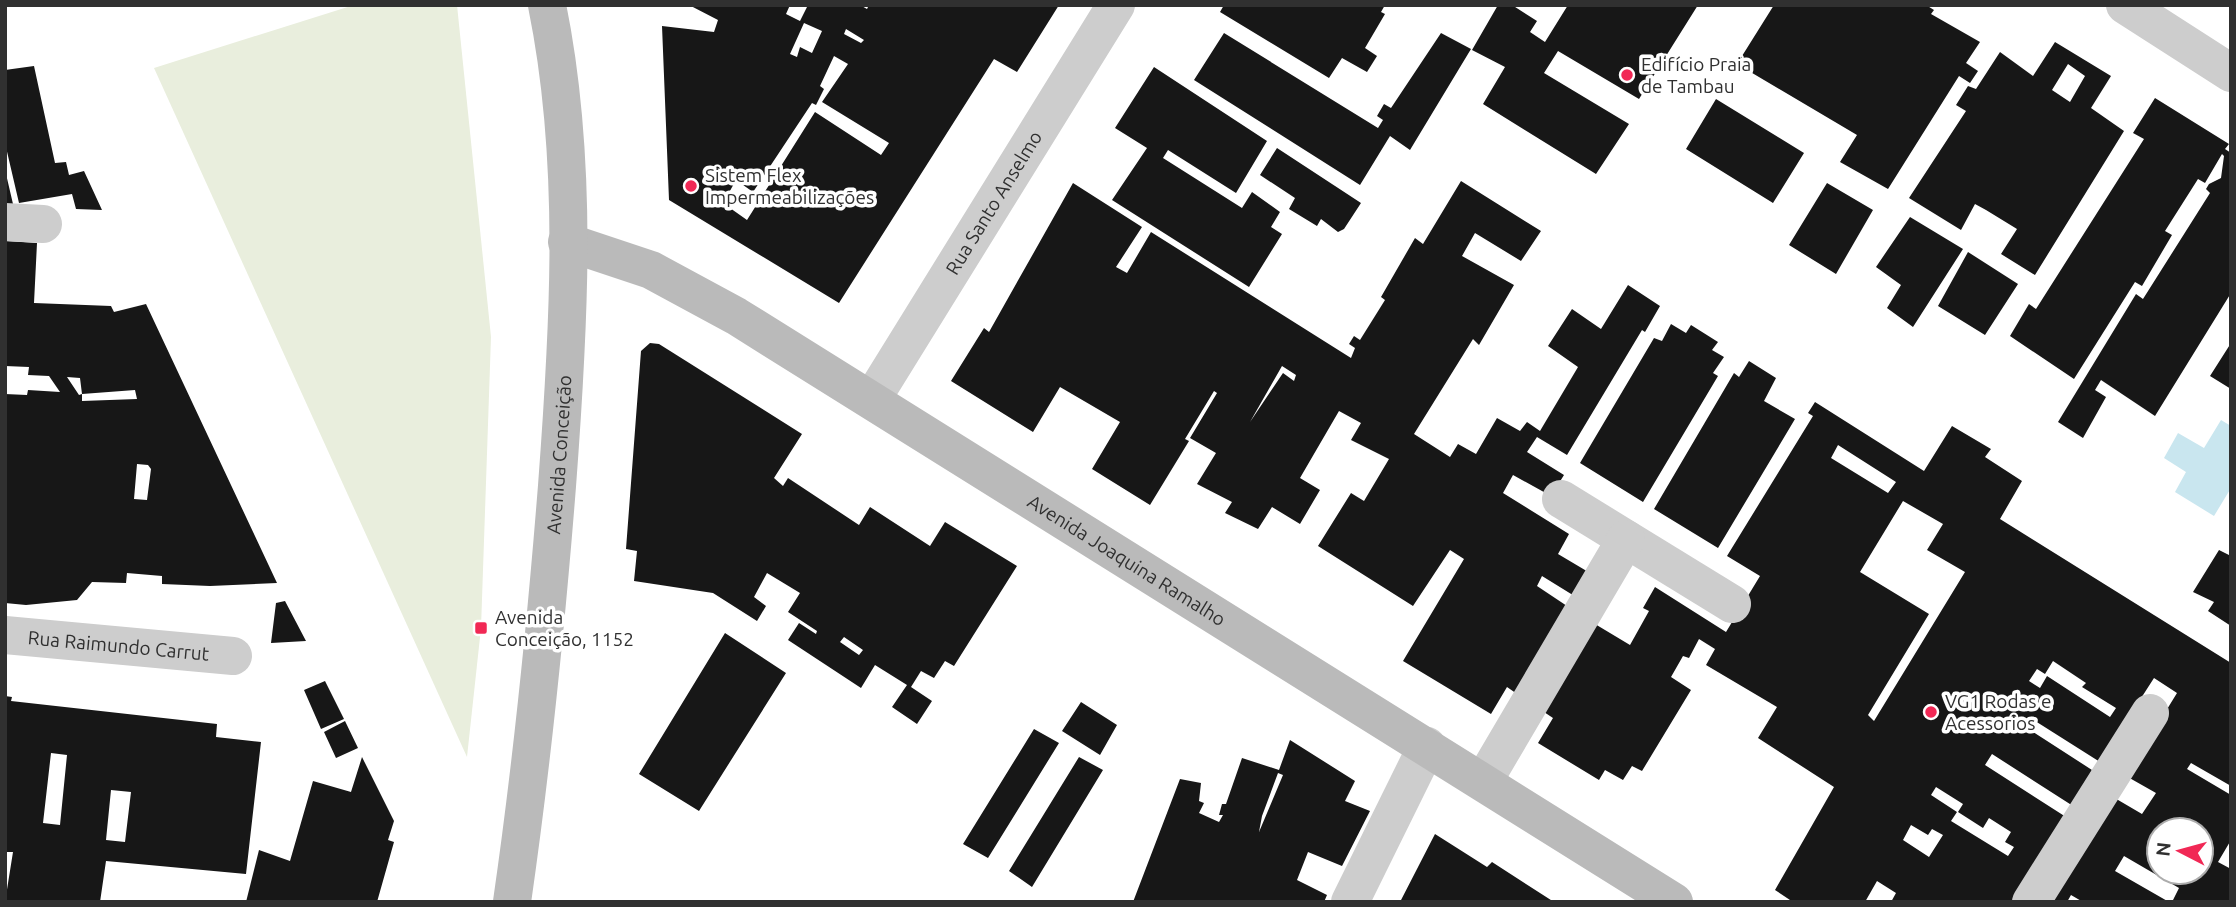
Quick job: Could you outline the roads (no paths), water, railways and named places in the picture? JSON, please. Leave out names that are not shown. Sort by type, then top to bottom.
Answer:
[{"type":"main road","name":"Avenida Conceição","points":[[512,902],[545,636],[565,367],[567,242],[559,66],[547,5]]},
{"type":"main road","name":"Avenida Joaquina Ramalho","points":[[567,242],[624,259],[680,285],[872,399],[1674,902]]},
{"type":"street","name":"Rua Santo Anselmo","points":[[872,399],[1116,5]]},
{"type":"street","points":[[2125,5],[2231,73]]},
{"type":"street","points":[[5,222],[43,224]]},
{"type":"street","points":[[1561,499],[1732,604]]},
{"type":"street","points":[[1483,782],[1626,539]]},
{"type":"street","name":"Rua Raimundo Carrut","points":[[5,635],[233,656]]},
{"type":"street","points":[[2031,902],[2150,713]]},
{"type":"street","points":[[1350,902],[1427,746]]},
{"type":"water","points":[[2221,420],[2231,426],[2231,488],[2214,516],[2175,492],[2186,472],[2164,458],[2178,433],[2204,448]]},
{"type":"place","name":"Edifício Praia de Tambau","points":[[1627,75]]},
{"type":"place","name":"Sistem Flex Impermeabilizações","points":[[691,186]]},
{"type":"place","name":"Avenida Conceição, 1152","points":[[481,628]]},
{"type":"place","name":"VG1 Rodas e Acessorios","points":[[1931,712]]}]
